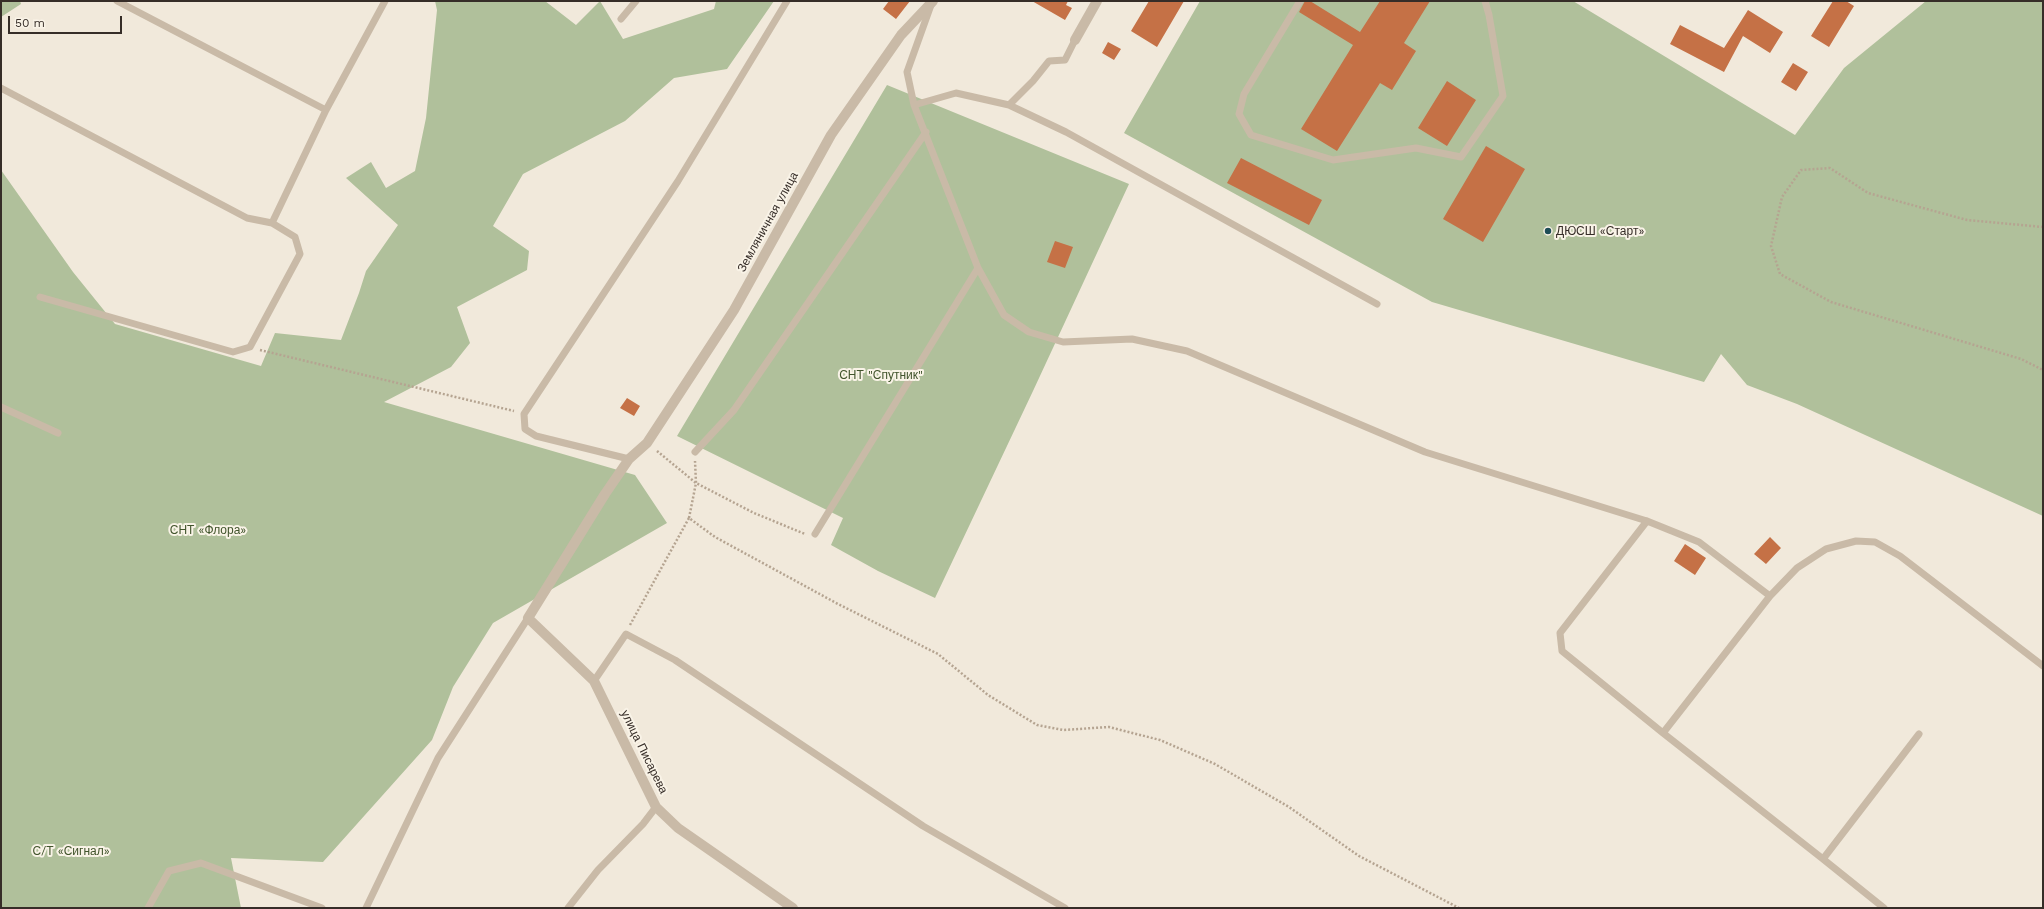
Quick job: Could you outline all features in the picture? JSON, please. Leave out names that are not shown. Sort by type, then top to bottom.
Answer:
[{"type":"street","points":[[1075,40],[1097,1]]},
{"type":"street","name":"Земляничная улица","points":[[528,618],[605,494],[629,459],[647,443],[734,310],[831,135],[901,35],[932,2]]},
{"type":"street","name":"улица Писарева","points":[[528,618],[594,682],[656,807],[678,828],[793,908]]},
{"type":"lane","points":[[117,1],[326,110]]},
{"type":"lane","points":[[272,223],[326,110],[386,1]]},
{"type":"lane","points":[[621,20],[636,1]]},
{"type":"lane","points":[[629,459],[536,436],[525,429],[524,414],[678,181],[787,1]]},
{"type":"lane","points":[[1300,1],[1244,94],[1239,114],[1251,135],[1333,160],[1416,148],[1461,157],[1503,96],[1489,15],[1485,1]]},
{"type":"lane","points":[[932,2],[907,72],[914,105],[926,132],[978,268],[1004,315],[1030,332],[1063,342],[1132,339],[1187,351],[1425,452],[1647,520],[1699,542],[1770,596]]},
{"type":"lane","points":[[1009,104],[1033,81],[1049,61],[1065,60],[1075,40]]},
{"type":"lane","points":[[1,88],[247,218],[272,223],[295,237],[300,254],[250,347],[232,352],[40,297]]},
{"type":"lane","points":[[914,105],[956,93],[1009,104],[1066,132],[1378,304]]},
{"type":"lane","points":[[695,452],[734,410],[926,132]]},
{"type":"lane","points":[[815,534],[978,268]]},
{"type":"lane","points":[[1,408],[58,433]]},
{"type":"lane","points":[[1647,520],[1560,633],[1562,651],[1663,734],[1884,908]]},
{"type":"lane","points":[[1663,734],[1770,596],[1797,568],[1826,549],[1856,541],[1875,542],[1900,556],[2043,666]]},
{"type":"lane","points":[[366,908],[438,758],[528,618]]},
{"type":"lane","points":[[594,682],[626,634],[674,660],[923,826],[1065,908]]},
{"type":"lane","points":[[1823,859],[1919,734]]},
{"type":"lane","points":[[568,908],[598,870],[643,824],[656,807]]},
{"type":"lane","points":[[148,908],[169,871],[201,863],[322,908]]},
{"type":"path","points":[[2043,227],[1967,220],[1868,193],[1830,168],[1801,170],[1782,197],[1771,246],[1780,274],[1832,302],[2021,359],[2043,370]]},
{"type":"path","points":[[250,347],[524,414]]},
{"type":"path","points":[[647,443],[696,483],[768,519],[810,537],[815,534]]},
{"type":"path","points":[[626,634],[689,518],[696,483],[695,452]]},
{"type":"path","points":[[689,518],[715,537],[838,604],[938,654],[988,695],[1037,725],[1063,730],[1109,727],[1160,740],[1215,764],[1288,807],[1359,856],[1459,908]]},
{"type":"green space","points":[[1,1],[20,1],[21,4],[1,17]]},
{"type":"green space","points":[[435,1],[545,1],[576,25],[600,1],[623,39],[714,9],[716,1],[774,1],[727,69],[674,78],[625,121],[523,174],[493,226],[529,251],[527,270],[457,307],[470,343],[451,367],[384,402],[635,475],[667,523],[493,623],[453,687],[432,740],[323,862],[231,858],[241,908],[1,908],[1,170],[73,272],[115,324],[261,366],[275,333],[341,340],[366,271],[398,225],[346,178],[371,162],[386,188],[415,171],[426,118],[437,10]]},
{"type":"green space","name":"ДЮСШ «Старт»","points":[[1200,1],[1573,1],[1795,135],[1844,68],[1926,1],[2043,1],[2043,516],[1797,404],[1747,385],[1721,354],[1704,382],[1432,302],[1124,133]]},
{"type":"green space","name":"СНТ \"Спутник\"","points":[[887,85],[1129,184],[935,598],[878,571],[831,545],[843,518],[677,436]]},
{"type":"building","points":[[889,1],[910,1],[896,19],[883,9]]},
{"type":"building","points":[[1032,1],[1068,1],[1066,5],[1072,8],[1065,20]]},
{"type":"building","points":[[1149,1],[1184,1],[1157,47],[1131,31]]},
{"type":"building","points":[[1305,1],[1310,1],[1360,32],[1380,1],[1430,1],[1404,43],[1416,51],[1392,90],[1380,83],[1337,151],[1301,129],[1353,45],[1299,12]]},
{"type":"building","points":[[1833,1],[1846,1],[1854,6],[1829,47],[1811,36]]},
{"type":"building","points":[[1748,10],[1783,32],[1770,53],[1743,36],[1724,72],[1670,44],[1680,25],[1724,48]]},
{"type":"building","points":[[1108,42],[1121,49],[1114,60],[1102,53]]},
{"type":"building","points":[[1793,63],[1808,72],[1796,91],[1781,82]]},
{"type":"building","points":[[1447,81],[1476,100],[1447,146],[1418,128]]},
{"type":"building","points":[[1486,146],[1525,169],[1483,242],[1443,219]]},
{"type":"building","points":[[1241,158],[1322,200],[1309,225],[1227,183]]},
{"type":"building","points":[[1055,241],[1073,247],[1065,268],[1047,262]]},
{"type":"building","points":[[627,398],[640,406],[634,416],[620,408]]},
{"type":"building","points":[[1770,537],[1781,548],[1766,564],[1754,554]]},
{"type":"building","points":[[1685,544],[1706,558],[1695,575],[1674,561]]},
{"type":"place","name":"ДЮСШ «Старт»","points":[[1548,231]]},
{"type":"park label","name":"СНТ «Флора»","points":[[208,530]]},
{"type":"park label","name":"С/Т «Сигнал»","points":[[71,851]]}]
